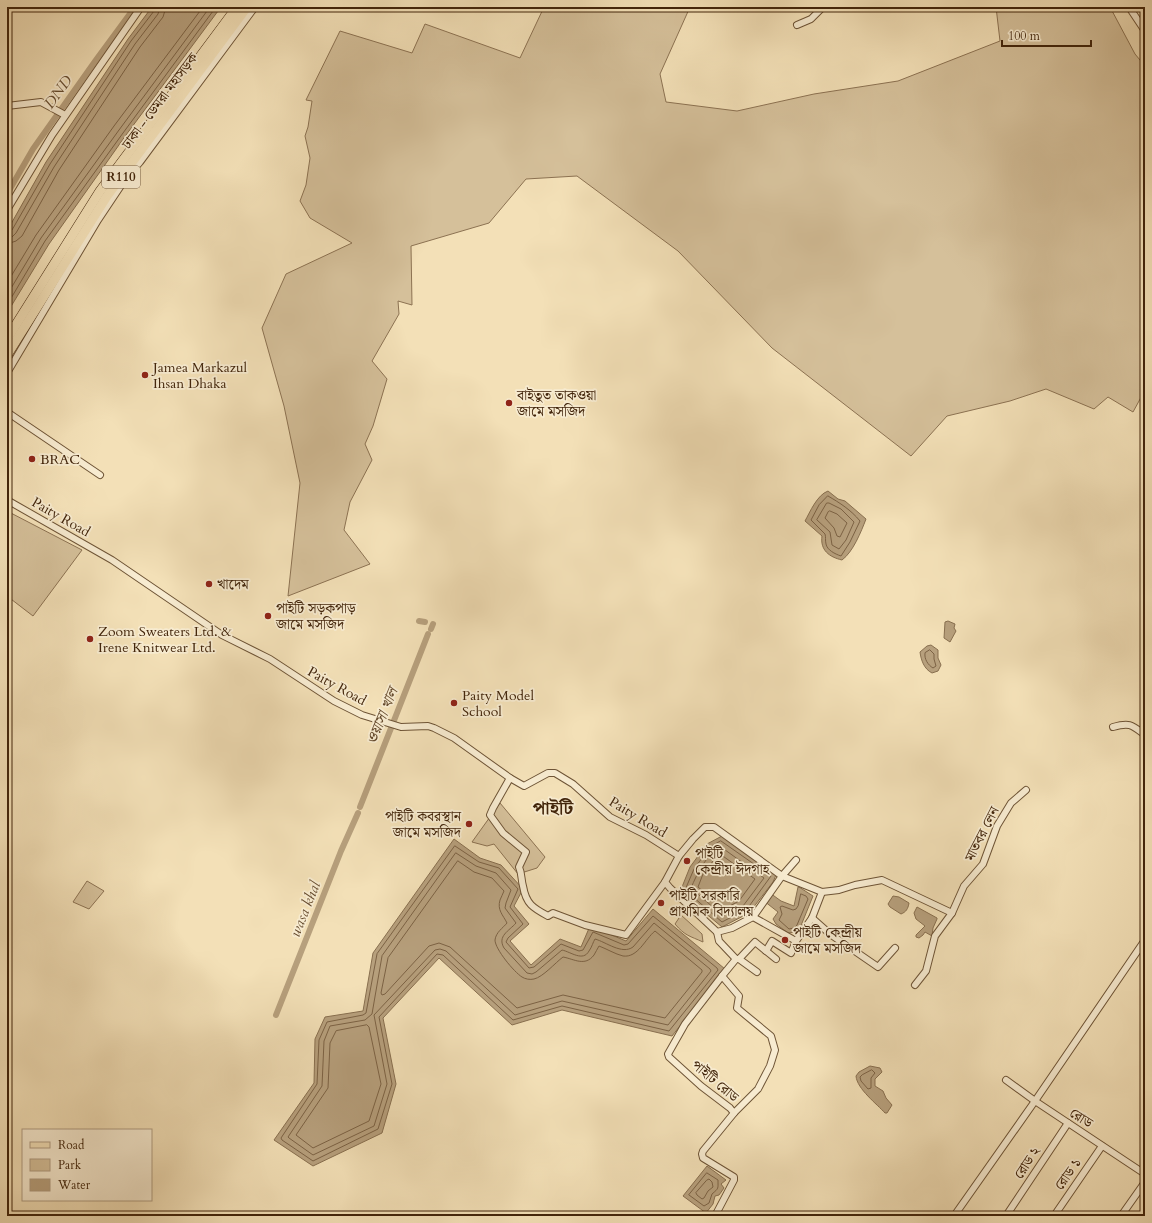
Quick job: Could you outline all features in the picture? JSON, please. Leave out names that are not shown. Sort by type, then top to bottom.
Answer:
[{"type":"main road","name":"ঢাকা - ডেমরা মহাসড়ক","points":[[7,339],[100,191],[237,7]]},
{"type":"main road","name":"ঢাকা - ডেমরা মহাসড়ক","points":[[7,355],[107,196],[247,7]]},
{"type":"street","points":[[7,210],[52,135],[141,7]]},
{"type":"street","points":[[7,373],[106,207],[255,7]]},
{"type":"street","points":[[797,25],[811,19],[823,7]]},
{"type":"street","points":[[1129,7],[1145,31]]},
{"type":"street","points":[[7,106],[41,102],[66,115]]},
{"type":"street","points":[[7,412],[100,475]]},
{"type":"street","name":"Paity Road","points":[[7,500],[112,560],[222,635],[270,659],[334,701],[362,715],[401,727],[428,726],[434,728],[454,738],[510,778],[524,786],[548,773],[555,773],[573,784],[610,816],[646,835],[679,856]]},
{"type":"street","points":[[1113,727],[1131,724],[1145,735]]},
{"type":"street","points":[[510,778],[490,814],[503,833],[526,852],[519,867],[522,874],[522,886],[525,895],[531,907],[548,916],[553,913],[585,925],[626,935],[665,882],[679,856],[705,827],[714,827],[782,876],[822,892],[839,890],[855,885],[882,880],[952,913]]},
{"type":"street","name":"মাতবর লেন","points":[[915,985],[926,971],[935,936],[952,913],[964,886],[983,864],[997,826],[1011,803],[1026,790]]},
{"type":"street","points":[[717,932],[732,928],[753,916],[782,876],[796,860]]},
{"type":"street","points":[[665,882],[717,932],[719,941],[738,959],[757,972]]},
{"type":"street","points":[[766,951],[772,940],[791,953],[796,941],[812,918],[822,892]]},
{"type":"street","points":[[753,916],[796,941]]},
{"type":"street","points":[[812,918],[830,934],[878,967],[895,948]]},
{"type":"street","points":[[954,1216],[1145,940]]},
{"type":"street","points":[[734,1113],[758,1089],[770,1066],[774,1050],[771,1036],[737,1008],[739,996],[722,976],[755,942],[776,959]]},
{"type":"street","name":"পাইটি রোড","points":[[715,1216],[734,1180],[734,1177],[703,1158],[702,1154],[703,1150],[734,1113],[730,1108],[701,1086],[669,1057],[668,1054],[685,1024],[722,976]]},
{"type":"street","name":"রোড","points":[[1006,1080],[1034,1101],[1145,1174]]},
{"type":"street","name":"রোড ২","points":[[1006,1216],[1068,1123]]},
{"type":"street","name":"রোড ১","points":[[1054,1216],[1102,1146]]},
{"type":"street","points":[[1120,1216],[1145,1182]]},
{"type":"green space","points":[[544,7],[690,7],[660,74],[666,102],[737,111],[814,94],[898,81],[1000,41],[996,7],[1110,7],[1135,54],[1145,66],[1145,390],[1133,412],[1108,397],[1094,409],[1046,389],[1010,401],[947,416],[911,456],[772,348],[678,251],[577,176],[526,179],[489,223],[411,246],[412,305],[398,301],[399,314],[372,361],[387,379],[373,426],[365,444],[372,460],[350,502],[344,530],[370,564],[288,596],[300,483],[284,406],[262,328],[286,274],[352,243],[310,218],[300,201],[306,185],[310,158],[305,136],[312,101],[306,100],[340,31],[412,53],[425,24],[520,58]]},
{"type":"green space","points":[[7,511],[82,550],[33,616],[7,596]]},
{"type":"green space","points":[[500,803],[545,857],[537,868],[518,874],[494,844],[487,846],[472,842]]},
{"type":"green space","points":[[87,881],[104,891],[89,909],[73,902]]},
{"type":"green space","points":[[681,915],[702,934],[703,942],[691,937],[675,924]]},
{"type":"water","points":[[152,7],[221,7],[126,135],[49,244],[7,313],[7,231],[46,162],[128,39]]},
{"type":"water","points":[[828,491],[838,499],[845,501],[866,519],[853,547],[842,560],[829,555],[826,552],[822,545],[822,536],[805,521],[820,496]]},
{"type":"water","points":[[948,621],[955,624],[954,628],[956,631],[950,642],[944,638],[945,622]]},
{"type":"water","points":[[931,645],[938,650],[938,658],[941,665],[938,671],[932,673],[923,664],[920,652],[927,646]]},
{"type":"water","points":[[722,836],[776,875],[773,882],[749,913],[722,927],[680,892],[690,867],[707,844]]},
{"type":"water","points":[[454,839],[480,858],[501,865],[523,889],[514,906],[529,924],[510,941],[531,965],[560,939],[581,947],[590,926],[626,941],[653,909],[725,969],[672,1036],[562,1010],[512,1025],[439,958],[383,1018],[396,1084],[382,1133],[313,1166],[274,1140],[314,1083],[315,1039],[325,1017],[363,1011],[373,953]]},
{"type":"water","points":[[798,887],[813,896],[800,928],[796,932],[788,933],[776,924],[773,919],[778,912],[764,901],[770,893],[781,901],[794,906]]},
{"type":"water","points":[[893,896],[899,897],[909,903],[907,909],[901,914],[888,904]]},
{"type":"water","points":[[917,907],[937,918],[932,936],[925,932],[919,938],[916,937],[916,935],[925,926],[916,919],[914,913]]},
{"type":"water","points":[[870,1066],[880,1068],[882,1072],[875,1079],[875,1086],[883,1091],[886,1098],[892,1105],[887,1113],[885,1113],[868,1096],[857,1081],[856,1076],[859,1072]]},
{"type":"water","points":[[707,1166],[726,1180],[721,1184],[724,1188],[719,1195],[715,1196],[713,1204],[706,1213],[683,1196]]},
{"type":"waterway","name":"DND","points":[[7,194],[33,149],[135,7]]},
{"type":"waterway","name":"wasa khal","points":[[419,621],[425,622]]},
{"type":"waterway","name":"wasa khal","points":[[431,629],[433,624]]},
{"type":"waterway","name":"ওয়াসা খাল","points":[[360,807],[428,634]]},
{"type":"waterway","name":"wasa khal","points":[[276,1015],[341,851],[358,813]]},
{"type":"place","name":"Jamea Markazul Ihsan Dhaka","points":[[145,375]]},
{"type":"place","name":"বাইতুত তাকওয়া জামে মসজিদ","points":[[509,403]]},
{"type":"place","name":"BRAC","points":[[32,459]]},
{"type":"place","name":"খাদেম","points":[[209,584]]},
{"type":"place","name":"পাইটি সড়কপাড় জামে মসজিদ","points":[[268,616]]},
{"type":"place","name":"Zoom Sweaters Ltd. & Irene Knitwear Ltd.","points":[[90,639]]},
{"type":"place","name":"Paity Model School","points":[[454,703]]},
{"type":"place","name":"পাইটি কবরস্থান জামে মসজিদ","points":[[469,824]]},
{"type":"place","name":"পাইটি কেন্দ্রীয় ঈদগাহ","points":[[687,861]]},
{"type":"place","name":"পাইটি সরকারি প্রাথমিক বিদ্যালয়","points":[[661,903]]},
{"type":"place","name":"পাইটি কেন্দ্রীয় জামে মসজিদ","points":[[785,940]]},
{"type":"district","name":"পাইটি","points":[[553,808]]}]
